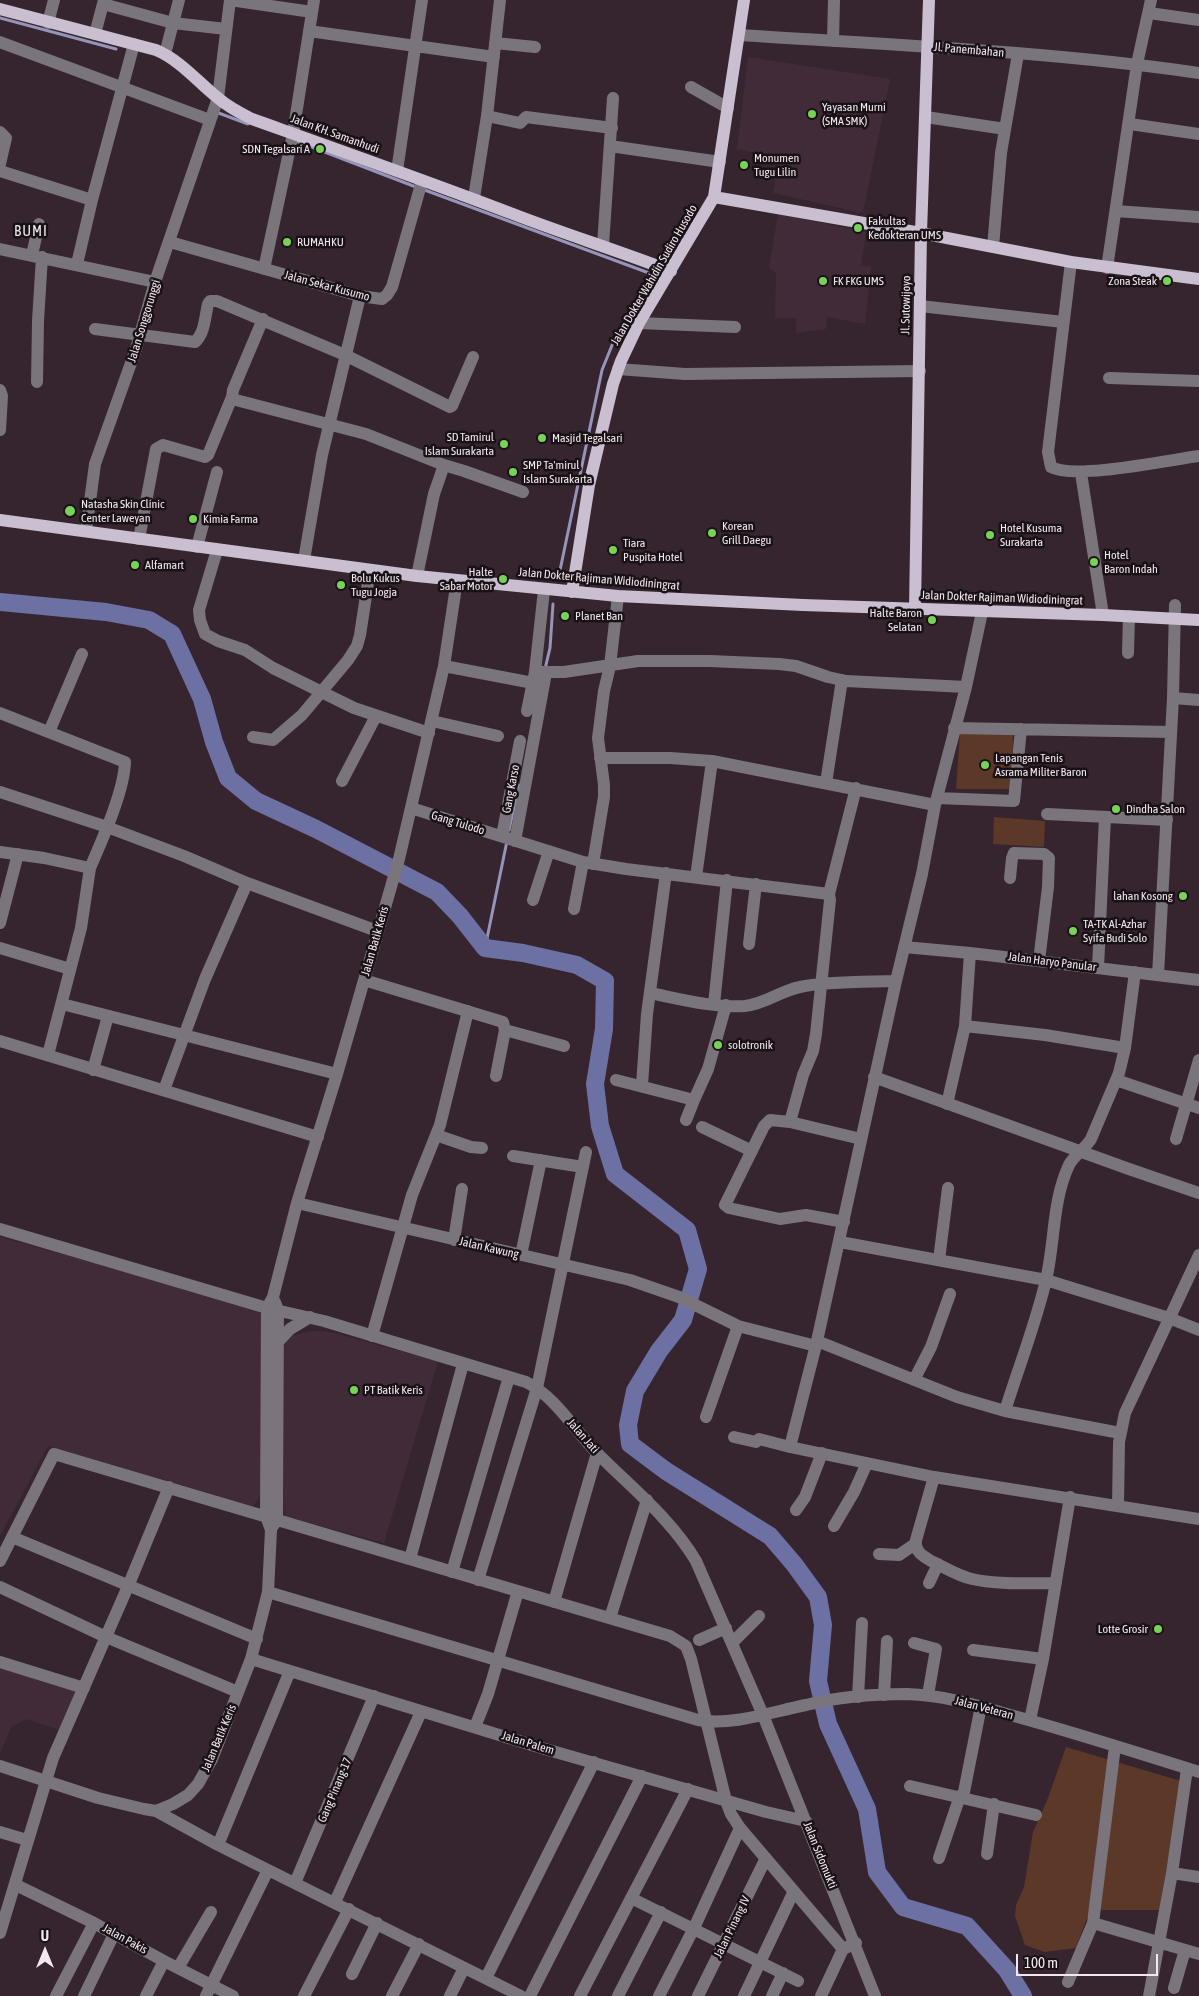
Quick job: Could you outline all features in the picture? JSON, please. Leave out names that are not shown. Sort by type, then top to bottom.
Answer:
[{"type":"main road","name":"Jalan Dokter Wahidin Sudiro Husodo","points":[[572,592],[589,485],[618,369],[639,323],[714,198],[744,0]]},
{"type":"main road","name":"Jl. Sutowijoyo","points":[[915,610],[921,232],[929,0]]},
{"type":"main road","name":"Jalan KH. Samanhudi","points":[[0,10],[134,44],[165,54],[214,110],[228,106],[292,139],[397,171],[421,183],[474,198],[671,271]]},
{"type":"main road","points":[[714,198],[921,232],[1071,262],[1199,279]]},
{"type":"main road","name":"Jalan Dokter Rajiman Widiodiningrat","points":[[0,520],[370,570],[544,590],[618,596],[915,610],[1103,615],[1199,620]]},
{"type":"street","points":[[48,22],[54,0]]},
{"type":"street","points":[[165,54],[180,0]]},
{"type":"street","points":[[230,0],[313,6],[292,139],[264,269]]},
{"type":"street","name":"Jalan Songgorunggi","points":[[86,531],[94,464],[140,335],[214,110],[230,0]]},
{"type":"street","points":[[397,171],[421,0]]},
{"type":"street","points":[[474,198],[487,116],[500,0]]},
{"type":"street","points":[[833,41],[834,0]]},
{"type":"street","points":[[1107,268],[1138,64],[1150,13],[1151,0]]},
{"type":"street","points":[[95,34],[104,2],[173,23],[226,28]]},
{"type":"street","points":[[1150,13],[1199,20]]},
{"type":"street","points":[[309,31],[494,57]]},
{"type":"street","name":"Jl. Panembahan","points":[[739,35],[1018,54],[1138,64],[1199,73]]},
{"type":"street","points":[[495,43],[535,47]]},
{"type":"street","points":[[78,264],[92,200],[134,44]]},
{"type":"street","points":[[1,46],[122,89],[214,110]]},
{"type":"street","points":[[993,247],[999,170],[1018,54]]},
{"type":"street","points":[[691,87],[728,108]]},
{"type":"street","points":[[603,245],[613,98]]},
{"type":"street","points":[[487,116],[520,123],[526,117],[612,128]]},
{"type":"street","points":[[926,117],[1005,129]]},
{"type":"street","points":[[1130,124],[1199,134]]},
{"type":"street","points":[[0,132],[6,138],[0,164]]},
{"type":"street","points":[[610,146],[720,162]]},
{"type":"street","points":[[0,171],[92,200]]},
{"type":"street","name":"Jalan Sekar Kusumo","points":[[170,242],[378,300],[385,298],[390,292],[421,183]]},
{"type":"street","points":[[1116,211],[1199,217]]},
{"type":"street","points":[[37,382],[37,256],[39,224]]},
{"type":"street","points":[[0,248],[156,282]]},
{"type":"street","points":[[1071,262],[1048,452],[1051,467],[1058,471],[1081,473],[1199,456]]},
{"type":"street","points":[[304,560],[314,495],[360,296]]},
{"type":"street","points":[[94,329],[195,342],[202,331],[208,304],[214,300],[345,355],[450,407],[473,357]]},
{"type":"street","points":[[920,306],[1063,322]]},
{"type":"street","points":[[139,539],[156,449],[162,446],[207,456],[263,319]]},
{"type":"street","points":[[639,323],[735,327]]},
{"type":"street","points":[[618,369],[684,374],[920,372]]},
{"type":"street","points":[[1109,378],[1199,381]]},
{"type":"street","points":[[0,390],[2,396],[0,430]]},
{"type":"street","points":[[232,397],[236,400],[366,434],[444,465],[523,492]]},
{"type":"street","points":[[417,576],[434,494],[444,465]]},
{"type":"street","points":[[197,547],[217,472]]},
{"type":"street","points":[[1081,473],[1103,615]]},
{"type":"street","points":[[217,550],[199,610],[205,634],[218,641],[245,650],[273,668],[376,716],[430,727],[498,736]]},
{"type":"street","points":[[253,736],[273,740],[302,716],[348,660],[357,646],[370,570]]},
{"type":"street","name":"Jalan Batik Keris","points":[[273,1305],[297,1204],[337,1074],[399,859],[444,666],[457,580]]},
{"type":"street","points":[[509,839],[540,675],[544,590]]},
{"type":"street","points":[[574,909],[588,863],[604,797],[598,738],[601,710],[610,666],[618,596]]},
{"type":"street","points":[[1158,975],[1173,698],[1175,605]]},
{"type":"street","points":[[790,1447],[817,1344],[874,1077],[922,874],[936,801],[966,688],[982,612]]},
{"type":"street","points":[[1128,653],[1129,616]]},
{"type":"street","points":[[49,732],[82,654]]},
{"type":"street","points":[[444,666],[540,675],[610,666],[626,662],[659,660],[779,664],[796,666],[842,680],[966,688]]},
{"type":"street","points":[[527,711],[540,675]]},
{"type":"street","points":[[826,782],[834,721],[842,680]]},
{"type":"street","points":[[1173,698],[1199,700]]},
{"type":"street","points":[[0,713],[125,762],[123,777],[108,827],[90,868],[81,928],[48,1055]]},
{"type":"street","points":[[342,781],[376,716]]},
{"type":"street","points":[[954,728],[1171,732]]},
{"type":"street","points":[[600,758],[670,758],[712,761],[936,801],[1014,801],[1021,729]]},
{"type":"street","name":"Gang Karso","points":[[509,839],[520,741]]},
{"type":"street","points":[[696,877],[712,761]]},
{"type":"street","points":[[790,1122],[803,1075],[813,1051],[823,985],[829,894],[856,788]]},
{"type":"street","points":[[0,792],[108,827],[184,856],[247,883],[377,931]]},
{"type":"street","name":"Gang Tulodo","points":[[411,808],[588,863],[829,894]]},
{"type":"street","points":[[1047,814],[1166,820]]},
{"type":"street","points":[[1098,968],[1106,817]]},
{"type":"street","points":[[533,900],[549,851]]},
{"type":"street","points":[[0,852],[90,868]]},
{"type":"street","points":[[1010,878],[1014,853],[1044,854],[1049,858],[1048,887],[1040,961]]},
{"type":"street","points":[[0,923],[18,854]]},
{"type":"street","points":[[642,1085],[650,993],[666,873]]},
{"type":"street","points":[[686,1120],[708,1070],[720,1004],[727,880]]},
{"type":"street","points":[[164,1090],[184,1034],[247,883]]},
{"type":"street","points":[[749,944],[756,884]]},
{"type":"street","name":"Jalan Haryo Panular","points":[[904,947],[1199,980]]},
{"type":"street","points":[[0,948],[70,968]]},
{"type":"street","points":[[947,1104],[966,1026],[970,953]]},
{"type":"street","points":[[1005,1411],[1046,1280],[1060,1196],[1070,1164],[1091,1139],[1116,1080],[1124,1048],[1135,972]]},
{"type":"street","points":[[364,980],[501,1020],[505,1030],[496,1076]]},
{"type":"street","points":[[650,993],[720,1004],[755,1005],[798,987],[896,981]]},
{"type":"street","points":[[62,1004],[337,1074]]},
{"type":"street","points":[[372,1336],[415,1188],[440,1124],[468,1011]]},
{"type":"street","points":[[93,1070],[108,1016]]},
{"type":"street","points":[[966,1026],[1045,1035],[1124,1048]]},
{"type":"street","points":[[505,1030],[564,1046]]},
{"type":"street","points":[[0,1041],[318,1137]]},
{"type":"street","points":[[1176,1139],[1193,1106],[1199,1060]]},
{"type":"street","points":[[874,1077],[1199,1193]]},
{"type":"street","points":[[616,1080],[642,1085],[694,1100]]},
{"type":"street","points":[[1116,1080],[1193,1106]]},
{"type":"street","points":[[844,1222],[806,1215],[780,1219],[725,1206],[766,1122],[775,1119],[861,1139]]},
{"type":"street","points":[[702,1127],[752,1151]]},
{"type":"street","points":[[436,1135],[482,1148]]},
{"type":"street","points":[[478,1580],[537,1388],[586,1152]]},
{"type":"street","points":[[513,1156],[584,1167]]},
{"type":"street","points":[[521,1255],[541,1160]]},
{"type":"street","points":[[939,1260],[948,1188]]},
{"type":"street","points":[[454,1240],[462,1189]]},
{"type":"street","name":"Jalan Kawung","points":[[297,1204],[643,1284],[680,1297],[738,1326],[817,1344],[957,1397],[1005,1411],[1120,1433]]},
{"type":"street","name":"Jalan Jati","points":[[0,1229],[273,1305],[310,1318],[526,1382],[537,1388],[571,1421],[597,1453],[647,1500],[690,1552],[702,1572],[763,1715]]},
{"type":"street","points":[[840,1242],[1046,1280],[1169,1318],[1199,1330]]},
{"type":"street","points":[[1118,1506],[1120,1433],[1125,1413],[1199,1255]]},
{"type":"street","points":[[914,1380],[931,1347],[950,1294]]},
{"type":"street","points":[[272,1394],[278,1342],[273,1305]]},
{"type":"street","points":[[272,1394],[273,1305]]},
{"type":"street","points":[[278,1342],[290,1329],[310,1318]]},
{"type":"street","points":[[706,1417],[738,1326]]},
{"type":"street","points":[[410,1559],[463,1364]]},
{"type":"street","points":[[452,1572],[508,1377]]},
{"type":"street","name":"Jalan Batik Keris","points":[[156,1811],[179,1801],[188,1795],[198,1784],[212,1759],[257,1639],[268,1592],[271,1522],[272,1394]]},
{"type":"street","points":[[734,1437],[756,1442],[759,1439],[934,1477],[1199,1519]]},
{"type":"street","points":[[554,1602],[597,1453]]},
{"type":"street","points":[[796,1510],[805,1496],[822,1453]]},
{"type":"street","points":[[0,1561],[54,1454],[169,1487],[271,1522],[410,1559],[670,1636],[686,1646],[700,1689],[726,1801],[740,1828],[842,1949]]},
{"type":"street","points":[[834,1526],[854,1492],[867,1463]]},
{"type":"street","points":[[934,1477],[915,1544],[924,1557],[958,1574],[989,1582],[1056,1583]]},
{"type":"street","points":[[0,1933],[2,1918],[16,1885],[45,1781],[169,1487]]},
{"type":"street","points":[[1030,1720],[1043,1659],[1070,1498]]},
{"type":"street","points":[[610,1618],[647,1500]]},
{"type":"street","points":[[12,1536],[257,1639]]},
{"type":"street","points":[[879,1554],[899,1555],[915,1544]]},
{"type":"street","points":[[929,1583],[938,1564]]},
{"type":"street","points":[[0,1586],[106,1637],[238,1692]]},
{"type":"street","points":[[475,1727],[488,1694],[518,1591]]},
{"type":"street","name":"Jalan Veteran","points":[[268,1592],[706,1721],[737,1720],[853,1697],[928,1695],[981,1706],[1193,1770]]},
{"type":"street","points":[[733,1642],[758,1616]]},
{"type":"street","points":[[853,1697],[862,1623]]},
{"type":"street","points":[[699,1640],[726,1628]]},
{"type":"street","points":[[884,1695],[886,1641]]},
{"type":"street","points":[[914,1643],[936,1648],[928,1695]]},
{"type":"street","points":[[973,1650],[1043,1659]]},
{"type":"street","name":"Jalan Palem","points":[[251,1659],[421,1712],[726,1801],[806,1821]]},
{"type":"street","points":[[0,1662],[84,1688]]},
{"type":"street","points":[[218,1845],[290,1671]]},
{"type":"street","name":"Gang Pinang-17","points":[[295,1884],[374,1696]]},
{"type":"street","points":[[939,1858],[961,1796],[981,1706]]},
{"type":"street","points":[[335,1902],[421,1712]]},
{"type":"street","name":"Jalan Sidomukti","points":[[763,1715],[856,1943],[875,1995]]},
{"type":"street","points":[[1068,1982],[1093,1924],[1115,1746]]},
{"type":"street","points":[[486,1978],[594,1762]]},
{"type":"street","points":[[0,1766],[120,1804],[156,1811],[218,1845],[521,1996]]},
{"type":"street","points":[[1149,1996],[1193,1770]]},
{"type":"street","points":[[530,1996],[642,1776]]},
{"type":"street","points":[[910,1786],[961,1796],[1036,1815]]},
{"type":"street","points":[[580,1996],[688,1789]]},
{"type":"street","points":[[987,1854],[994,1804]]},
{"type":"street","points":[[659,1996],[694,1928],[740,1828]]},
{"type":"street","points":[[0,1832],[27,1840]]},
{"type":"street","name":"Jalan Pinang IV","points":[[698,1996],[766,1858]]},
{"type":"street","points":[[209,1991],[268,1870]]},
{"type":"street","points":[[1172,1872],[1199,1878]]},
{"type":"street","name":"Jalan Pakis","points":[[16,1885],[94,1922],[178,1968],[209,1991],[232,1996]]},
{"type":"street","points":[[744,1996],[793,1893]]},
{"type":"street","points":[[631,1898],[798,1980]]},
{"type":"street","points":[[304,1996],[349,1909]]},
{"type":"street","points":[[178,1968],[211,1912]]},
{"type":"street","points":[[618,1996],[660,1912]]},
{"type":"street","points":[[56,1996],[94,1922]]},
{"type":"street","points":[[352,1974],[377,1923]]},
{"type":"street","points":[[1093,1924],[1199,1954]]},
{"type":"street","points":[[84,1996],[114,1934]]},
{"type":"street","points":[[821,1996],[842,1949],[856,1943]]},
{"type":"street","points":[[392,1996],[419,1944]]},
{"type":"street","points":[[1174,1988],[1185,1950]]},
{"type":"street","points":[[146,1996],[164,1961]]},
{"type":"street","points":[[450,1996],[464,1968]]},
{"type":"street","points":[[772,1996],[783,1973]]},
{"type":"shaded area","name":"Yayasan Murni (SMA SMK)","points":[[748,57],[890,79],[863,213],[773,193],[779,158],[737,149]]},
{"type":"shaded area","name":"FK FKG UMS","points":[[778,214],[866,232],[861,265],[871,267],[865,324],[827,317],[826,329],[796,333],[796,318],[775,318],[776,273],[769,268]]},
{"type":"shaded area","name":"Lapangan Tenis Asrama Militer Baron","points":[[960,732],[1013,734],[1012,789],[956,789]]},
{"type":"shaded area","points":[[994,817],[1045,821],[1044,847],[993,844]]},
{"type":"shaded area","points":[[0,1237],[257,1308],[263,1318],[261,1495],[253,1506],[48,1446],[0,1536]]},
{"type":"shaded area","points":[[311,1331],[330,1332],[438,1361],[384,1543],[287,1517],[284,1510],[284,1347],[291,1336]]},
{"type":"shaded area","points":[[0,1662],[74,1686],[75,1695],[60,1730],[26,1719],[12,1726],[0,1753]]},
{"type":"shaded area","points":[[1066,1747],[1181,1781],[1160,1910],[1090,1910],[1076,1948],[1045,1952],[1025,1945],[1015,1916],[1016,1905],[1024,1887],[1033,1832],[1048,1798]]},
{"type":"waterway","points":[[0,18],[116,49]]},
{"type":"waterway","points":[[216,112],[248,124]]},
{"type":"waterway","points":[[296,141],[416,187]]},
{"type":"waterway","points":[[422,189],[649,273],[645,289],[617,333],[602,370],[559,575]]},
{"type":"waterway","points":[[0,602],[106,612],[149,620],[172,634],[202,699],[214,742],[228,778],[256,801],[316,829],[437,892],[460,916],[485,948],[523,953],[577,965],[605,981],[604,1029],[595,1084],[600,1126],[615,1174],[687,1230],[698,1269],[683,1320],[659,1351],[635,1391],[628,1425],[630,1444],[666,1471],[770,1536],[794,1564],[818,1597],[823,1625],[818,1681],[828,1724],[867,1809],[877,1872],[903,1907],[967,1926],[1007,1970],[1023,1996]]},
{"type":"waterway","points":[[545,669],[550,648],[553,604]]},
{"type":"waterway","points":[[509,830],[519,785]]},
{"type":"waterway","points":[[485,948],[507,841]]},
{"type":"place","name":"Yayasan Murni (SMA SMK)","points":[[812,114]]},
{"type":"place","name":"SDN Tegalsari A","points":[[320,149]]},
{"type":"place","name":"Monumen Tugu Lilin","points":[[744,165]]},
{"type":"place","name":"Fakultas Kedokteran UMS","points":[[858,228]]},
{"type":"place","name":"RUMAHKU","points":[[287,242]]},
{"type":"place","name":"FK FKG UMS","points":[[823,281]]},
{"type":"place","name":"Zona Steak","points":[[1167,281]]},
{"type":"place","name":"Masjid Tegalsari","points":[[542,438]]},
{"type":"place","name":"SD Tamirul Islam Surakarta","points":[[504,444]]},
{"type":"place","name":"SMP Ta'mirul Islam Surakarta","points":[[513,472]]},
{"type":"place","name":"Natasha Skin Clinic Center Laweyan","points":[[70,511]]},
{"type":"place","name":"Kimia Farma","points":[[193,519]]},
{"type":"place","name":"Korean Grill Daegu","points":[[712,533]]},
{"type":"place","name":"Hotel Kusuma Surakarta","points":[[990,535]]},
{"type":"place","name":"Tiara Puspita Hotel","points":[[613,550]]},
{"type":"place","name":"Hotel Baron Indah","points":[[1094,562]]},
{"type":"place","name":"Alfamart","points":[[135,565]]},
{"type":"place","name":"Halte Sabar Motor","points":[[503,579]]},
{"type":"place","name":"Bolu Kukus Tugu Jogja","points":[[341,585]]},
{"type":"place","name":"Planet Ban","points":[[565,616]]},
{"type":"place","name":"Halte Baron Selatan","points":[[932,620]]},
{"type":"place","name":"Lapangan Tenis Asrama Militer Baron","points":[[985,765]]},
{"type":"place","name":"Dindha Salon","points":[[1116,809]]},
{"type":"place","name":"lahan Kosong","points":[[1183,896]]},
{"type":"place","name":"TA-TK Al-Azhar Syifa Budi Solo","points":[[1073,931]]},
{"type":"place","name":"solotronik","points":[[718,1045]]},
{"type":"place","name":"PT Batik Keris","points":[[354,1390]]},
{"type":"place","name":"Lotte Grosir","points":[[1158,1629]]},
{"type":"district","name":"BUMI","points":[[31,231]]}]
